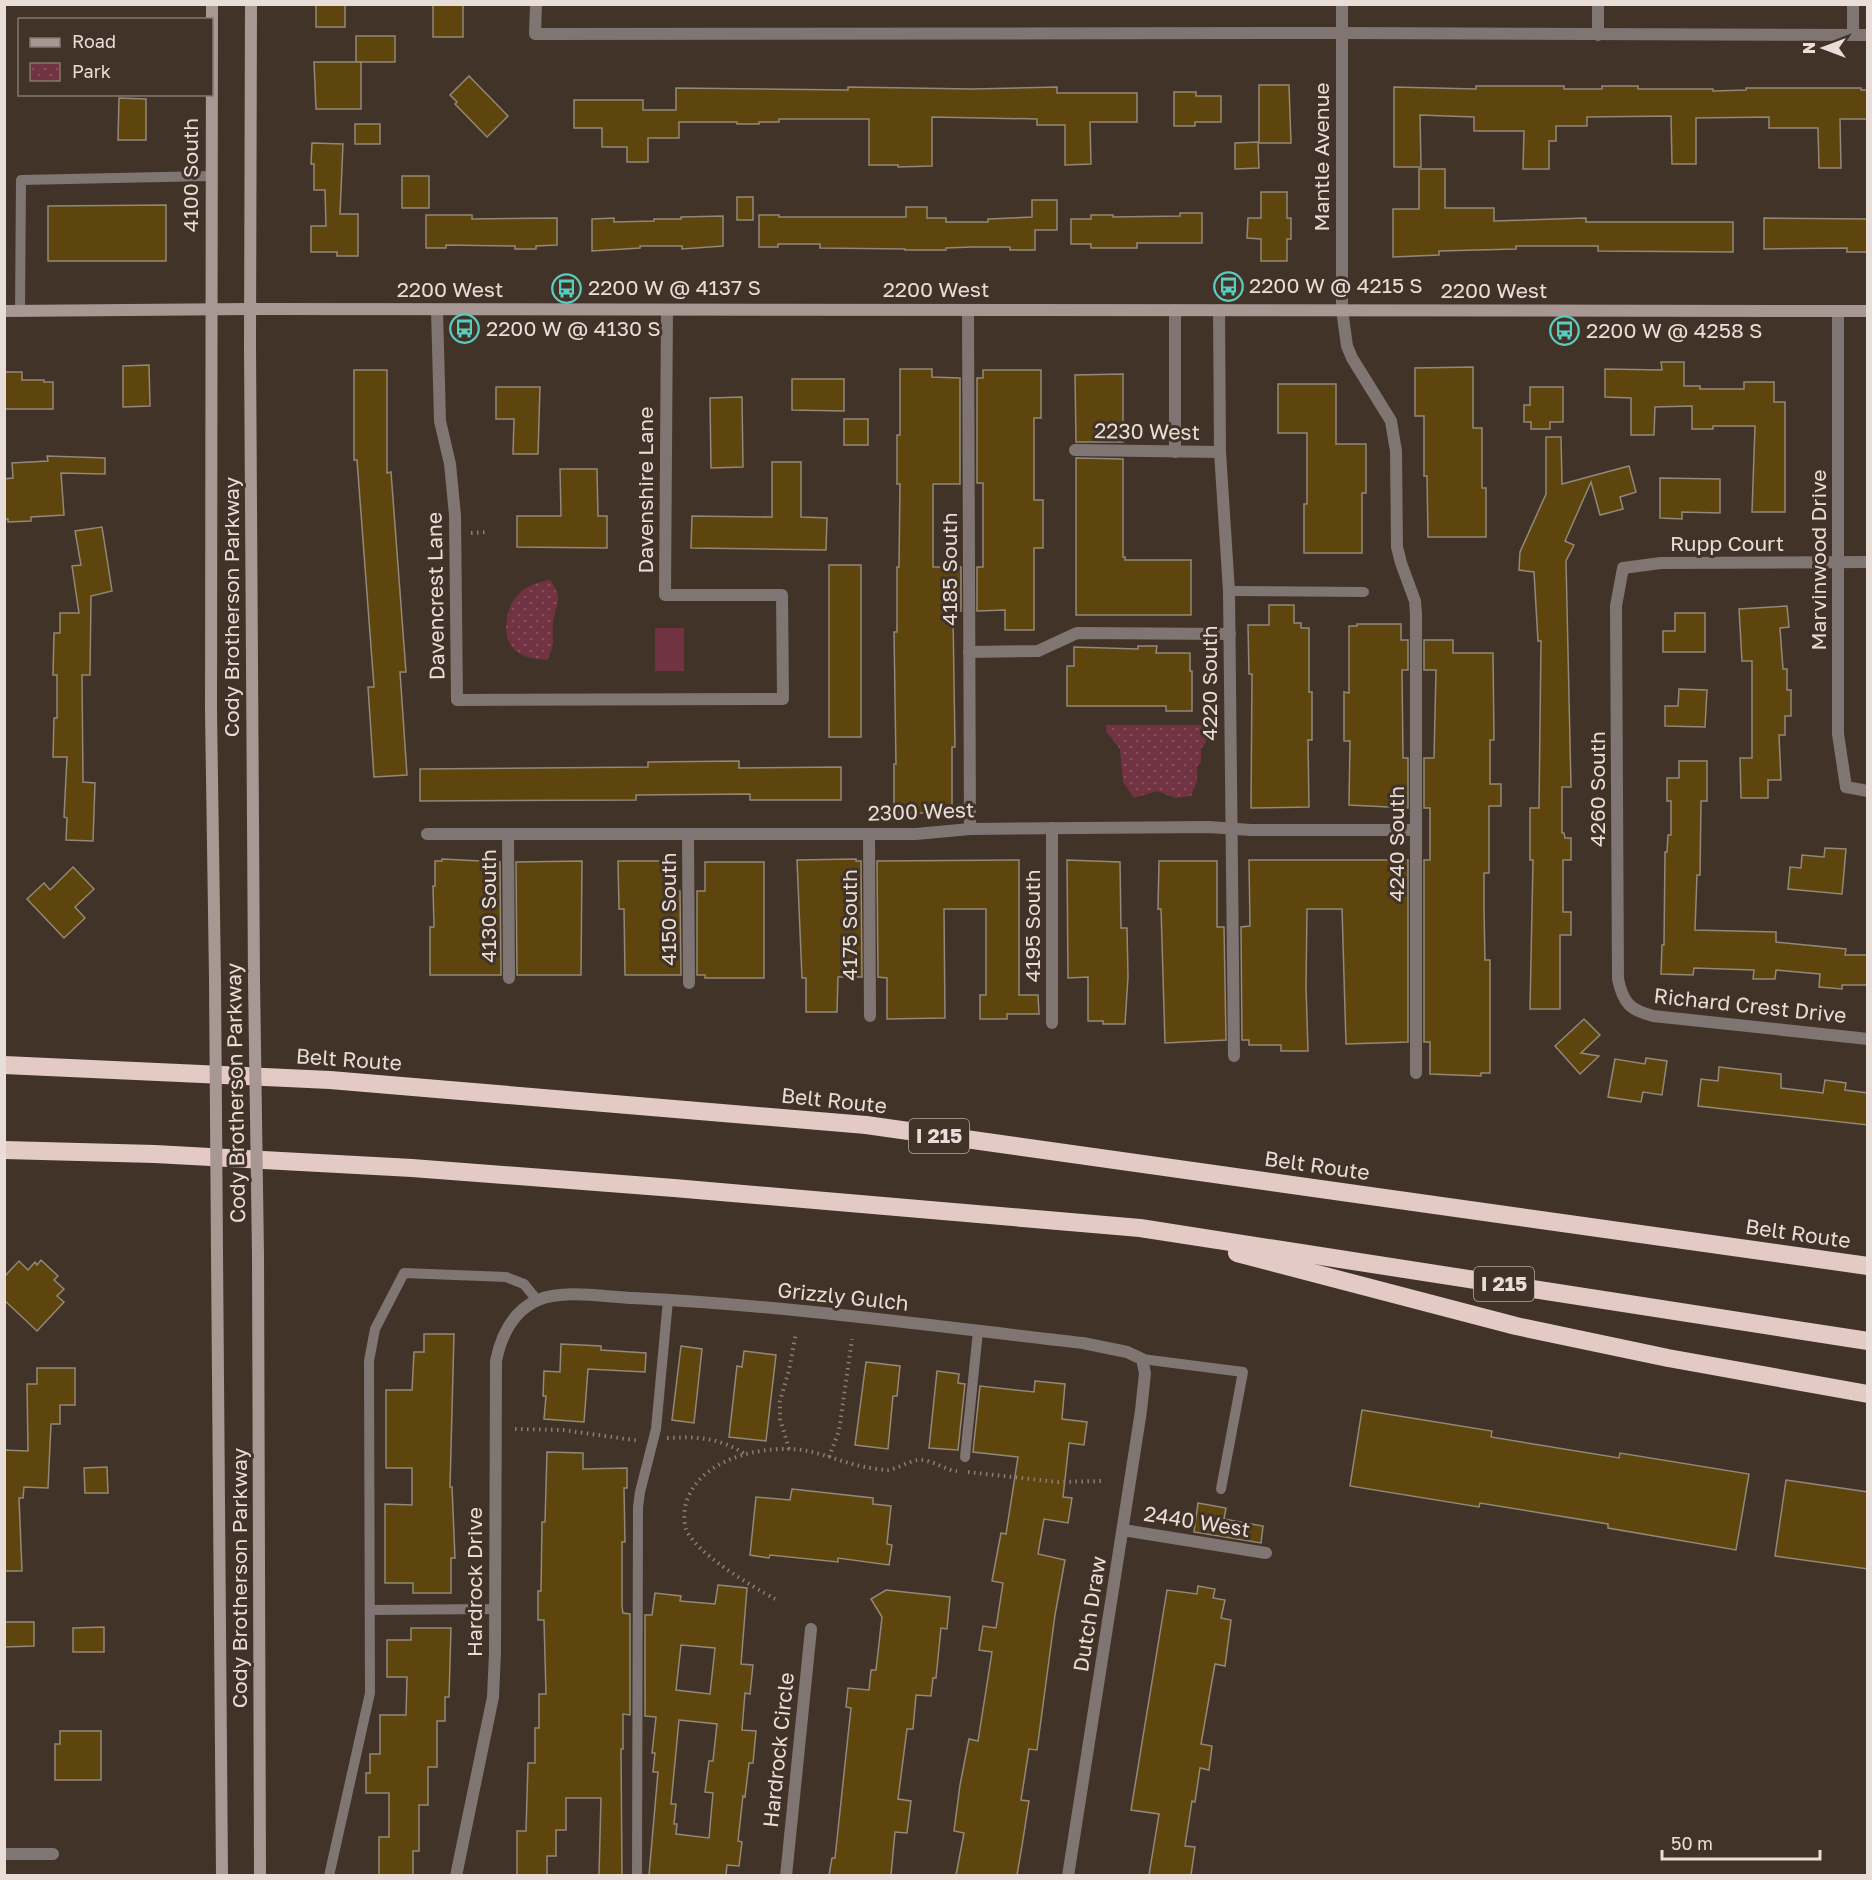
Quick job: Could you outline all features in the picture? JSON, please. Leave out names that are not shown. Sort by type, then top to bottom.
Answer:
[{"type":"highway","name":"Belt Route","points":[[4,1065],[330,1080],[866,1125],[1868,1266]]},
{"type":"highway","name":"I 215","points":[[4,1150],[257,1158],[563,1179],[1140,1228],[1868,1341]]},
{"type":"highway","points":[[1140,1228],[1516,1326],[1668,1358],[1868,1394]]},
{"type":"main road","points":[[250,309],[252,4]]},
{"type":"main road","name":"4100 South","points":[[210,310],[211,96]]},
{"type":"main road","name":"2200 West","points":[[4,311],[250,309],[1868,311]]},
{"type":"main road","name":"Cody Brotherson Parkway","points":[[250,309],[258,1254],[260,1875]]},
{"type":"main road","name":"Cody Brotherson Parkway","points":[[210,310],[211,700],[222,1875]]},
{"type":"street","points":[[536,4],[535,34],[1868,35]]},
{"type":"street","name":"Mantle Avenue","points":[[1342,4],[1342,310],[1345,338],[1352,358],[1391,421],[1396,451],[1397,547],[1415,601],[1416,614]]},
{"type":"street","points":[[1598,4],[1598,35]]},
{"type":"street","points":[[1853,4],[1853,35]]},
{"type":"street","name":"Davencrest Lane","points":[[437,310],[440,421],[450,464],[455,515],[457,700],[783,699]]},
{"type":"street","name":"Davenshire Lane","points":[[667,310],[665,594],[782,595],[783,699]]},
{"type":"street","name":"4185 South","points":[[968,310],[970,829]]},
{"type":"street","points":[[1175,310],[1175,452]]},
{"type":"street","name":"4220 South","points":[[1219,310],[1220,452],[1230,634],[1230,829],[1234,928],[1234,1056]]},
{"type":"street","name":"Marvinwood Drive","points":[[1838,311],[1838,734],[1846,787],[1868,791]]},
{"type":"street","name":"2230 West","points":[[1075,450],[1220,452]]},
{"type":"street","name":"Rupp Court","points":[[1623,568],[1661,564],[1868,562]]},
{"type":"street","name":"4260 South","points":[[1623,568],[1617,606],[1618,979],[1621,994],[1630,1007]]},
{"type":"street","name":"4240 South","points":[[1416,614],[1416,1073]]},
{"type":"street","points":[[969,652],[1038,651],[1077,633],[1230,634]]},
{"type":"street","name":"2300 West","points":[[427,834],[916,834],[970,829],[1209,827],[1416,830]]},
{"type":"street","name":"4195 South","points":[[1052,828],[1052,1023]]},
{"type":"street","name":"4130 South","points":[[508,834],[509,978]]},
{"type":"street","name":"4150 South","points":[[688,834],[689,983]]},
{"type":"street","name":"4175 South","points":[[870,834],[870,1016]]},
{"type":"street","name":"Richard Crest Drive","points":[[1630,1007],[1653,1016],[1868,1039]]},
{"type":"street","name":"Grizzly Gulch","points":[[537,1300],[553,1295],[570,1295],[773,1309],[1083,1343],[1127,1352],[1142,1359]]},
{"type":"street","name":"Hardrock Drive","points":[[456,1875],[492,1697],[495,1609],[496,1361],[506,1329],[518,1314],[537,1300]]},
{"type":"street","name":"Dutch Draw","points":[[1068,1875],[1141,1411],[1145,1373],[1142,1359]]},
{"type":"street","name":"2440 West","points":[[1123,1530],[1266,1553]]},
{"type":"street","name":"Hardrock Circle","points":[[786,1875],[811,1629]]},
{"type":"street","points":[[4,1854],[53,1854]]},
{"type":"lane","points":[[20,311],[21,180],[211,177]]},
{"type":"lane","points":[[1229,591],[1364,592]]},
{"type":"lane","points":[[329,1875],[370,1693],[369,1361],[375,1329],[404,1273],[506,1277],[524,1284],[537,1300]]},
{"type":"lane","points":[[637,1875],[638,1507],[656,1429],[668,1300]]},
{"type":"lane","points":[[965,1457],[978,1331]]},
{"type":"lane","points":[[1142,1359],[1243,1372],[1221,1489]]},
{"type":"lane","points":[[370,1610],[495,1609]]},
{"type":"path","points":[[789,1449],[780,1419],[780,1401],[796,1333]]},
{"type":"path","points":[[829,1456],[839,1431],[852,1339]]},
{"type":"path","points":[[516,1429],[563,1430],[642,1442]]},
{"type":"path","points":[[667,1438],[713,1439],[734,1446],[745,1454]]},
{"type":"path","points":[[775,1599],[745,1582],[695,1544],[686,1528],[684,1511],[688,1496],[703,1476],[720,1463],[745,1454],[789,1449],[810,1451],[865,1467],[889,1470],[917,1460],[929,1461],[952,1471],[1057,1482],[1104,1481]]},
{"type":"green space","points":[[550,580],[558,596],[553,622],[552,648],[547,660],[520,654],[509,642],[506,626],[509,609],[517,596],[537,583]]},
{"type":"green space","points":[[655,628],[684,628],[684,671],[655,671]]},
{"type":"green space","points":[[1106,725],[1207,725],[1206,741],[1201,750],[1201,762],[1197,766],[1197,781],[1191,796],[1176,798],[1157,791],[1134,798],[1123,782],[1120,749],[1106,731]]},
{"type":"building","points":[[316,4],[345,4],[345,27],[316,27]]},
{"type":"building","points":[[433,4],[463,4],[463,37],[433,37]]},
{"type":"building","points":[[356,36],[395,36],[395,62],[356,62]]},
{"type":"building","points":[[314,62],[361,62],[361,109],[316,109]]},
{"type":"building","points":[[469,76],[508,116],[487,137],[455,104],[457,102],[450,95]]},
{"type":"building","points":[[1259,85],[1289,85],[1291,143],[1259,143]]},
{"type":"building","points":[[1476,86],[1564,86],[1564,89],[1602,89],[1602,86],[1638,86],[1638,89],[1713,89],[1713,91],[1746,90],[1746,88],[1861,88],[1861,90],[1868,90],[1868,119],[1840,119],[1841,168],[1819,168],[1818,128],[1769,128],[1769,117],[1696,118],[1696,164],[1672,164],[1671,116],[1587,117],[1587,126],[1556,126],[1556,141],[1549,141],[1549,169],[1523,169],[1524,131],[1474,131],[1474,117],[1420,115],[1421,167],[1394,167],[1394,87],[1476,89]]},
{"type":"building","points":[[848,87],[972,89],[1057,87],[1057,93],[1137,93],[1137,122],[1090,122],[1091,164],[1065,165],[1065,125],[1037,125],[1037,119],[932,117],[932,166],[898,167],[898,165],[869,165],[869,119],[779,119],[779,122],[759,122],[759,124],[679,122],[679,138],[648,138],[648,162],[627,162],[627,147],[602,147],[602,128],[574,128],[574,100],[643,100],[643,110],[676,110],[676,88],[848,90]]},
{"type":"building","points":[[1174,92],[1196,92],[1196,96],[1221,96],[1221,122],[1195,122],[1195,126],[1174,126]]},
{"type":"building","points":[[119,98],[146,99],[146,140],[118,140]]},
{"type":"building","points":[[355,124],[380,124],[380,144],[355,144]]},
{"type":"building","points":[[1258,142],[1259,168],[1235,169],[1235,143]]},
{"type":"building","points":[[312,143],[343,144],[340,214],[358,214],[358,256],[337,256],[337,252],[311,252],[311,226],[326,226],[325,190],[314,190],[314,164],[311,164]]},
{"type":"building","points":[[1419,169],[1445,169],[1445,208],[1494,208],[1494,221],[1586,218],[1586,222],[1733,222],[1733,252],[1598,251],[1598,246],[1516,246],[1516,249],[1439,251],[1439,255],[1393,257],[1393,209],[1419,209]]},
{"type":"building","points":[[402,176],[429,176],[429,208],[402,208]]},
{"type":"building","points":[[1261,192],[1287,192],[1287,218],[1291,218],[1291,239],[1287,239],[1287,261],[1261,261],[1261,239],[1247,238],[1248,218],[1261,218]]},
{"type":"building","points":[[737,197],[753,197],[753,220],[737,220]]},
{"type":"building","points":[[1032,200],[1057,200],[1057,230],[1035,230],[1035,250],[1010,250],[1010,247],[946,248],[946,250],[820,248],[820,244],[778,244],[778,247],[759,247],[759,215],[906,217],[906,207],[927,207],[927,218],[946,218],[946,222],[988,222],[988,219],[1032,217]]},
{"type":"building","points":[[166,205],[166,261],[48,261],[48,206]]},
{"type":"building","points":[[1180,213],[1202,213],[1202,243],[1137,243],[1137,248],[1091,248],[1091,244],[1071,244],[1071,219],[1091,219],[1091,215],[1180,216]]},
{"type":"building","points":[[426,215],[472,215],[472,219],[557,218],[557,245],[536,246],[536,249],[515,249],[515,246],[446,245],[446,248],[426,248]]},
{"type":"building","points":[[723,216],[723,246],[682,249],[682,246],[640,246],[640,248],[592,251],[592,219],[614,218],[614,222]]},
{"type":"building","points":[[1764,218],[1868,219],[1868,252],[1847,252],[1847,248],[1764,249]]},
{"type":"building","points":[[1661,362],[1684,362],[1684,386],[1700,386],[1700,389],[1744,389],[1744,382],[1774,382],[1774,402],[1785,402],[1785,512],[1752,512],[1755,426],[1713,426],[1713,429],[1692,429],[1692,406],[1655,407],[1654,435],[1631,435],[1631,398],[1605,397],[1605,369],[1662,370]]},
{"type":"building","points":[[149,365],[150,406],[123,407],[123,366]]},
{"type":"building","points":[[1473,367],[1473,428],[1482,428],[1482,488],[1486,488],[1486,537],[1428,537],[1427,476],[1424,476],[1424,416],[1415,416],[1415,368]]},
{"type":"building","points":[[900,369],[932,369],[932,377],[960,378],[960,484],[933,484],[933,567],[961,567],[961,611],[956,611],[956,615],[953,615],[955,747],[952,747],[952,813],[894,813],[894,764],[896,764],[894,632],[897,632],[897,567],[899,567],[900,484],[897,484],[897,435],[900,435]]},
{"type":"building","points":[[354,370],[387,370],[387,473],[391,472],[406,672],[400,672],[407,775],[374,777],[368,687],[374,687],[357,460],[354,460]]},
{"type":"building","points":[[983,370],[1041,370],[1041,418],[1034,418],[1034,500],[1043,500],[1043,548],[1034,548],[1034,630],[1005,630],[1005,610],[977,611],[977,567],[983,567],[983,483],[977,483],[977,378],[983,378]]},
{"type":"building","points":[[4,372],[22,372],[22,380],[53,382],[53,409],[4,409]]},
{"type":"building","points":[[1123,374],[1123,442],[1076,442],[1075,375]]},
{"type":"building","points":[[792,379],[844,379],[844,411],[792,410]]},
{"type":"building","points":[[1278,384],[1336,384],[1336,444],[1366,444],[1366,493],[1362,493],[1362,553],[1304,553],[1307,433],[1278,433]]},
{"type":"building","points":[[496,387],[540,387],[538,454],[513,454],[514,419],[496,419]]},
{"type":"building","points":[[1530,387],[1563,387],[1563,422],[1550,422],[1550,429],[1531,429],[1531,422],[1524,422],[1524,405],[1530,405]]},
{"type":"building","points":[[742,397],[743,467],[711,468],[710,398]]},
{"type":"building","points":[[844,419],[868,419],[868,445],[844,445]]},
{"type":"building","points":[[1546,437],[1561,437],[1562,484],[1629,466],[1636,492],[1620,497],[1623,509],[1600,515],[1591,482],[1565,541],[1574,545],[1566,561],[1571,787],[1562,787],[1562,833],[1565,838],[1571,838],[1571,860],[1563,860],[1563,912],[1571,912],[1571,935],[1560,935],[1560,1009],[1530,1009],[1533,860],[1530,860],[1530,808],[1539,808],[1541,641],[1538,641],[1534,572],[1519,570],[1520,552],[1546,494]]},
{"type":"building","points":[[47,456],[105,458],[105,474],[61,473],[64,515],[31,517],[31,521],[8,522],[8,519],[4,519],[4,479],[13,478],[12,463],[48,461]]},
{"type":"building","points":[[1076,458],[1123,459],[1123,557],[1125,560],[1191,560],[1191,615],[1076,615]]},
{"type":"building","points":[[772,462],[801,462],[801,517],[827,518],[826,550],[691,548],[692,516],[772,517]]},
{"type":"building","points":[[560,469],[597,469],[598,516],[607,516],[607,548],[517,547],[517,516],[561,516]]},
{"type":"building","points":[[1660,478],[1720,479],[1720,513],[1682,512],[1682,519],[1660,518]]},
{"type":"building","points":[[102,527],[112,591],[91,596],[90,675],[82,675],[83,782],[95,783],[93,841],[66,840],[67,818],[64,817],[67,757],[53,757],[54,718],[57,718],[57,675],[53,675],[54,633],[60,633],[60,613],[79,613],[72,566],[81,565],[75,531]]},
{"type":"building","points":[[829,565],[861,565],[861,737],[829,737]]},
{"type":"building","points":[[1269,605],[1294,605],[1294,623],[1301,623],[1301,628],[1309,628],[1312,740],[1308,740],[1309,807],[1251,808],[1252,674],[1249,674],[1248,625],[1269,625]]},
{"type":"building","points":[[1787,606],[1789,627],[1780,628],[1783,669],[1787,669],[1787,690],[1791,690],[1791,716],[1785,716],[1785,735],[1779,735],[1781,780],[1768,780],[1768,798],[1741,798],[1740,758],[1752,758],[1752,661],[1742,661],[1739,609]]},
{"type":"building","points":[[1675,613],[1705,613],[1705,652],[1663,652],[1663,631],[1675,631]]},
{"type":"building","points":[[1357,624],[1401,624],[1401,640],[1408,640],[1408,670],[1402,670],[1403,758],[1408,758],[1408,808],[1349,805],[1350,741],[1344,741],[1344,692],[1349,693],[1349,626],[1357,626]]},
{"type":"building","points":[[1424,640],[1453,640],[1453,653],[1493,653],[1494,740],[1490,740],[1490,784],[1501,784],[1501,806],[1489,806],[1489,873],[1484,873],[1485,960],[1490,960],[1490,1073],[1481,1073],[1481,1076],[1430,1074],[1430,1042],[1424,1042],[1424,860],[1430,860],[1430,808],[1424,808],[1424,758],[1434,758],[1436,670],[1424,670]]},
{"type":"building","points":[[1138,646],[1157,646],[1156,653],[1190,653],[1192,711],[1166,711],[1166,706],[1067,706],[1067,666],[1074,666],[1074,647],[1138,649]]},
{"type":"building","points":[[1679,689],[1707,690],[1705,727],[1665,726],[1665,706],[1678,706]]},
{"type":"building","points":[[739,761],[739,768],[841,767],[841,800],[750,800],[750,794],[636,795],[636,800],[420,801],[420,769],[648,767],[648,762]]},
{"type":"building","points":[[1679,761],[1707,761],[1707,801],[1701,801],[1700,875],[1697,875],[1695,930],[1776,932],[1776,942],[1846,949],[1845,955],[1868,955],[1868,985],[1842,985],[1842,989],[1819,987],[1820,974],[1776,970],[1775,979],[1753,979],[1754,970],[1694,968],[1693,975],[1661,974],[1662,945],[1664,945],[1665,852],[1667,852],[1668,835],[1671,835],[1671,801],[1667,801],[1667,778],[1679,778]]},
{"type":"building","points":[[1825,848],[1846,849],[1842,894],[1788,889],[1790,867],[1801,868],[1802,855],[1824,857]]},
{"type":"building","points":[[442,859],[500,862],[501,975],[430,975],[430,927],[434,927],[435,861],[442,861]]},
{"type":"building","points":[[856,859],[856,861],[861,861],[862,977],[838,977],[837,1012],[806,1012],[806,978],[802,978],[797,860]]},
{"type":"building","points":[[1019,860],[1019,995],[1038,995],[1039,1014],[1007,1014],[1007,1019],[980,1019],[980,995],[986,995],[986,909],[944,909],[945,1018],[887,1019],[887,978],[878,977],[877,861]]},
{"type":"building","points":[[1067,860],[1120,862],[1121,928],[1127,928],[1128,977],[1125,1024],[1088,1021],[1088,977],[1068,978]]},
{"type":"building","points":[[1249,860],[1408,860],[1408,1042],[1346,1044],[1342,909],[1307,909],[1308,1051],[1281,1051],[1281,1045],[1249,1045],[1249,1040],[1242,1040],[1241,927],[1250,926]]},
{"type":"building","points":[[582,861],[581,975],[517,975],[516,862]]},
{"type":"building","points":[[618,861],[673,861],[673,891],[680,891],[681,975],[625,975],[624,909],[619,909]]},
{"type":"building","points":[[1159,861],[1217,861],[1217,927],[1224,927],[1226,1040],[1165,1043],[1161,909],[1158,909]]},
{"type":"building","points":[[705,862],[764,862],[764,978],[705,978],[705,975],[697,975],[697,891],[705,891]]},
{"type":"building","points":[[73,867],[94,889],[75,907],[85,918],[64,938],[27,899],[44,883],[50,890]]},
{"type":"building","points":[[1584,1019],[1600,1035],[1581,1053],[1599,1056],[1580,1074],[1555,1046]]},
{"type":"building","points":[[1646,1058],[1667,1061],[1662,1095],[1643,1092],[1641,1102],[1608,1097],[1615,1059],[1645,1064]]},
{"type":"building","points":[[1719,1067],[1781,1074],[1781,1088],[1823,1093],[1825,1080],[1846,1083],[1845,1090],[1868,1093],[1868,1125],[1698,1106],[1701,1079],[1718,1081]]},
{"type":"building","points":[[41,1260],[58,1276],[54,1280],[64,1289],[57,1296],[64,1302],[37,1331],[4,1300],[4,1277],[19,1261],[28,1270],[35,1262],[37,1265]]},
{"type":"building","points":[[424,1334],[454,1334],[450,1487],[452,1487],[455,1558],[451,1558],[451,1593],[413,1593],[413,1583],[385,1583],[385,1504],[412,1505],[412,1468],[386,1468],[386,1390],[412,1390],[414,1352],[424,1352]]},
{"type":"building","points":[[561,1344],[601,1346],[601,1350],[646,1353],[645,1372],[588,1369],[584,1422],[544,1419],[546,1396],[543,1396],[544,1371],[560,1372]]},
{"type":"building","points":[[681,1346],[702,1349],[694,1423],[672,1420]]},
{"type":"building","points":[[744,1351],[776,1355],[766,1441],[729,1437],[737,1366],[742,1367]]},
{"type":"building","points":[[866,1362],[900,1366],[897,1396],[893,1396],[888,1449],[855,1445]]},
{"type":"building","points":[[37,1368],[75,1368],[75,1405],[60,1405],[60,1424],[51,1424],[48,1488],[24,1487],[23,1498],[19,1498],[22,1571],[4,1571],[4,1450],[28,1451],[27,1384],[37,1384]]},
{"type":"building","points":[[937,1371],[959,1374],[958,1383],[965,1384],[958,1450],[929,1448]]},
{"type":"building","points":[[1035,1381],[1065,1384],[1062,1419],[1087,1422],[1084,1445],[1069,1443],[1063,1497],[1072,1498],[1068,1523],[1044,1519],[1038,1554],[1065,1560],[1055,1615],[1037,1750],[1029,1749],[1021,1800],[1029,1801],[1022,1846],[1017,1875],[956,1875],[964,1833],[954,1831],[960,1785],[969,1739],[978,1741],[992,1652],[979,1650],[983,1626],[996,1628],[1003,1583],[992,1581],[1001,1533],[1006,1534],[1018,1457],[973,1452],[980,1386],[1034,1392]]},
{"type":"building","points":[[1362,1410],[1492,1431],[1491,1437],[1619,1458],[1620,1453],[1749,1474],[1736,1550],[1608,1528],[1608,1524],[1480,1503],[1479,1507],[1350,1486]]},
{"type":"building","points":[[547,1452],[583,1453],[583,1469],[627,1468],[627,1488],[624,1488],[625,1542],[622,1542],[622,1606],[623,1613],[630,1614],[630,1715],[623,1714],[623,1749],[621,1749],[622,1875],[599,1875],[601,1798],[566,1798],[566,1830],[556,1830],[556,1856],[547,1856],[547,1875],[517,1875],[517,1831],[526,1831],[528,1763],[535,1763],[535,1728],[539,1728],[539,1694],[546,1694],[544,1620],[538,1620],[538,1591],[541,1591],[542,1522],[545,1522]]},
{"type":"building","points":[[107,1467],[108,1493],[85,1493],[84,1468]]},
{"type":"building","points":[[1786,1480],[1868,1492],[1868,1569],[1775,1556]]},
{"type":"building","points":[[792,1489],[873,1498],[873,1504],[891,1506],[887,1544],[892,1545],[889,1565],[838,1558],[838,1562],[750,1555],[756,1497],[790,1500]]},
{"type":"building","points":[[1198,1503],[1226,1508],[1224,1519],[1263,1526],[1261,1543],[1194,1532]]},
{"type":"building","points":[[718,1585],[747,1588],[741,1664],[753,1665],[750,1694],[745,1693],[742,1730],[756,1731],[753,1763],[749,1763],[745,1797],[743,1796],[738,1841],[742,1842],[739,1866],[727,1865],[726,1875],[649,1875],[658,1772],[653,1772],[655,1753],[652,1753],[656,1717],[645,1716],[645,1615],[652,1615],[655,1593],[681,1596],[680,1601],[715,1604]],"holes":[[[681,1645],[715,1648],[710,1694],[676,1690]],[[679,1720],[717,1724],[713,1761],[709,1761],[705,1792],[713,1793],[709,1838],[676,1834],[677,1824],[674,1824],[676,1804],[671,1804]]]},
{"type":"building","points":[[1198,1586],[1215,1589],[1213,1598],[1225,1600],[1221,1618],[1231,1620],[1225,1666],[1215,1664],[1201,1744],[1212,1746],[1209,1770],[1200,1768],[1195,1802],[1192,1801],[1185,1846],[1195,1847],[1191,1875],[1149,1875],[1159,1814],[1131,1810],[1167,1590],[1197,1594]]},
{"type":"building","points":[[886,1590],[950,1597],[947,1629],[941,1628],[936,1678],[933,1678],[931,1696],[916,1695],[913,1729],[907,1729],[898,1799],[911,1801],[907,1833],[895,1832],[891,1875],[829,1875],[832,1858],[835,1858],[851,1708],[846,1707],[848,1688],[869,1690],[871,1670],[876,1670],[882,1617],[871,1599]]},
{"type":"building","points":[[4,1622],[34,1622],[34,1646],[4,1647]]},
{"type":"building","points":[[104,1627],[104,1652],[73,1652],[73,1628]]},
{"type":"building","points":[[411,1628],[451,1628],[449,1697],[445,1697],[445,1721],[437,1721],[437,1767],[428,1767],[428,1805],[419,1805],[419,1851],[413,1851],[413,1875],[379,1875],[379,1837],[389,1837],[389,1793],[366,1793],[366,1773],[370,1773],[370,1754],[380,1754],[380,1715],[406,1715],[407,1677],[387,1677],[387,1640],[411,1640]]},
{"type":"building","points":[[60,1731],[101,1731],[101,1780],[55,1780],[55,1744],[60,1744]]},
{"type":"place","name":"2200 W @ 4215 S","points":[[1228,286]]},
{"type":"place","name":"2200 W @ 4137 S","points":[[567,288]]},
{"type":"place","name":"2200 W @ 4130 S","points":[[465,329]]},
{"type":"place","name":"2200 W @ 4258 S","points":[[1565,331]]}]
